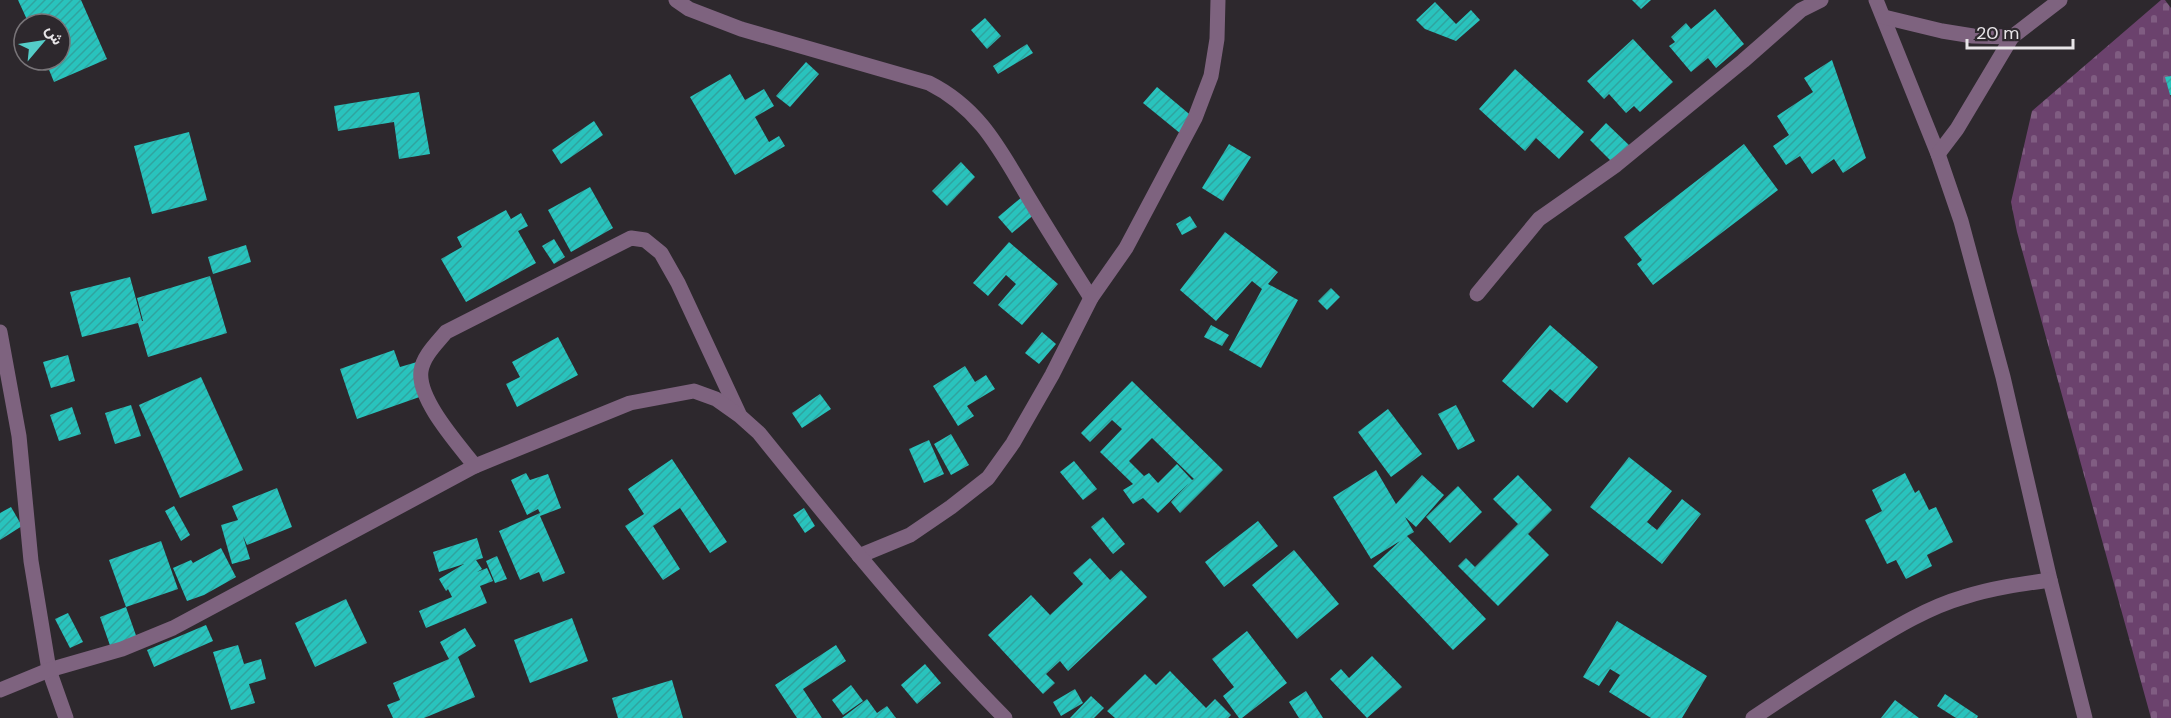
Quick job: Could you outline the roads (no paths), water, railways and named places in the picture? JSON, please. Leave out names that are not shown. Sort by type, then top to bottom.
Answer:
[{"type":"street","points":[[676,0],[689,9],[741,29],[929,83],[962,103],[989,134],[1091,298]]},
{"type":"street","points":[[859,556],[910,535],[951,507],[988,478],[1013,443],[1052,375],[1091,298],[1126,248],[1195,118],[1211,76],[1217,39],[1218,0]]},
{"type":"street","points":[[1477,294],[1539,219],[1616,165],[1743,61],[1801,10],[1821,0]]},
{"type":"street","points":[[1876,0],[1938,154],[1961,221],[2003,377],[2085,718]]},
{"type":"street","points":[[1938,154],[1957,129],[2012,37],[2060,0]]},
{"type":"street","points":[[1884,17],[1942,32],[1972,36],[2012,37]]},
{"type":"street","points":[[475,466],[428,404],[421,371],[431,350],[446,332],[631,238],[645,240],[661,253],[678,283],[740,416]]},
{"type":"street","points":[[0,332],[19,435],[31,561],[49,670],[66,718]]},
{"type":"street","points":[[0,690],[49,670],[122,649],[173,628],[475,466],[630,403],[694,391],[716,399],[740,416],[759,434],[859,556],[969,682],[1005,718]]},
{"type":"street","points":[[1753,718],[1836,663],[1895,628],[1934,609],[1962,597],[2050,580]]}]
